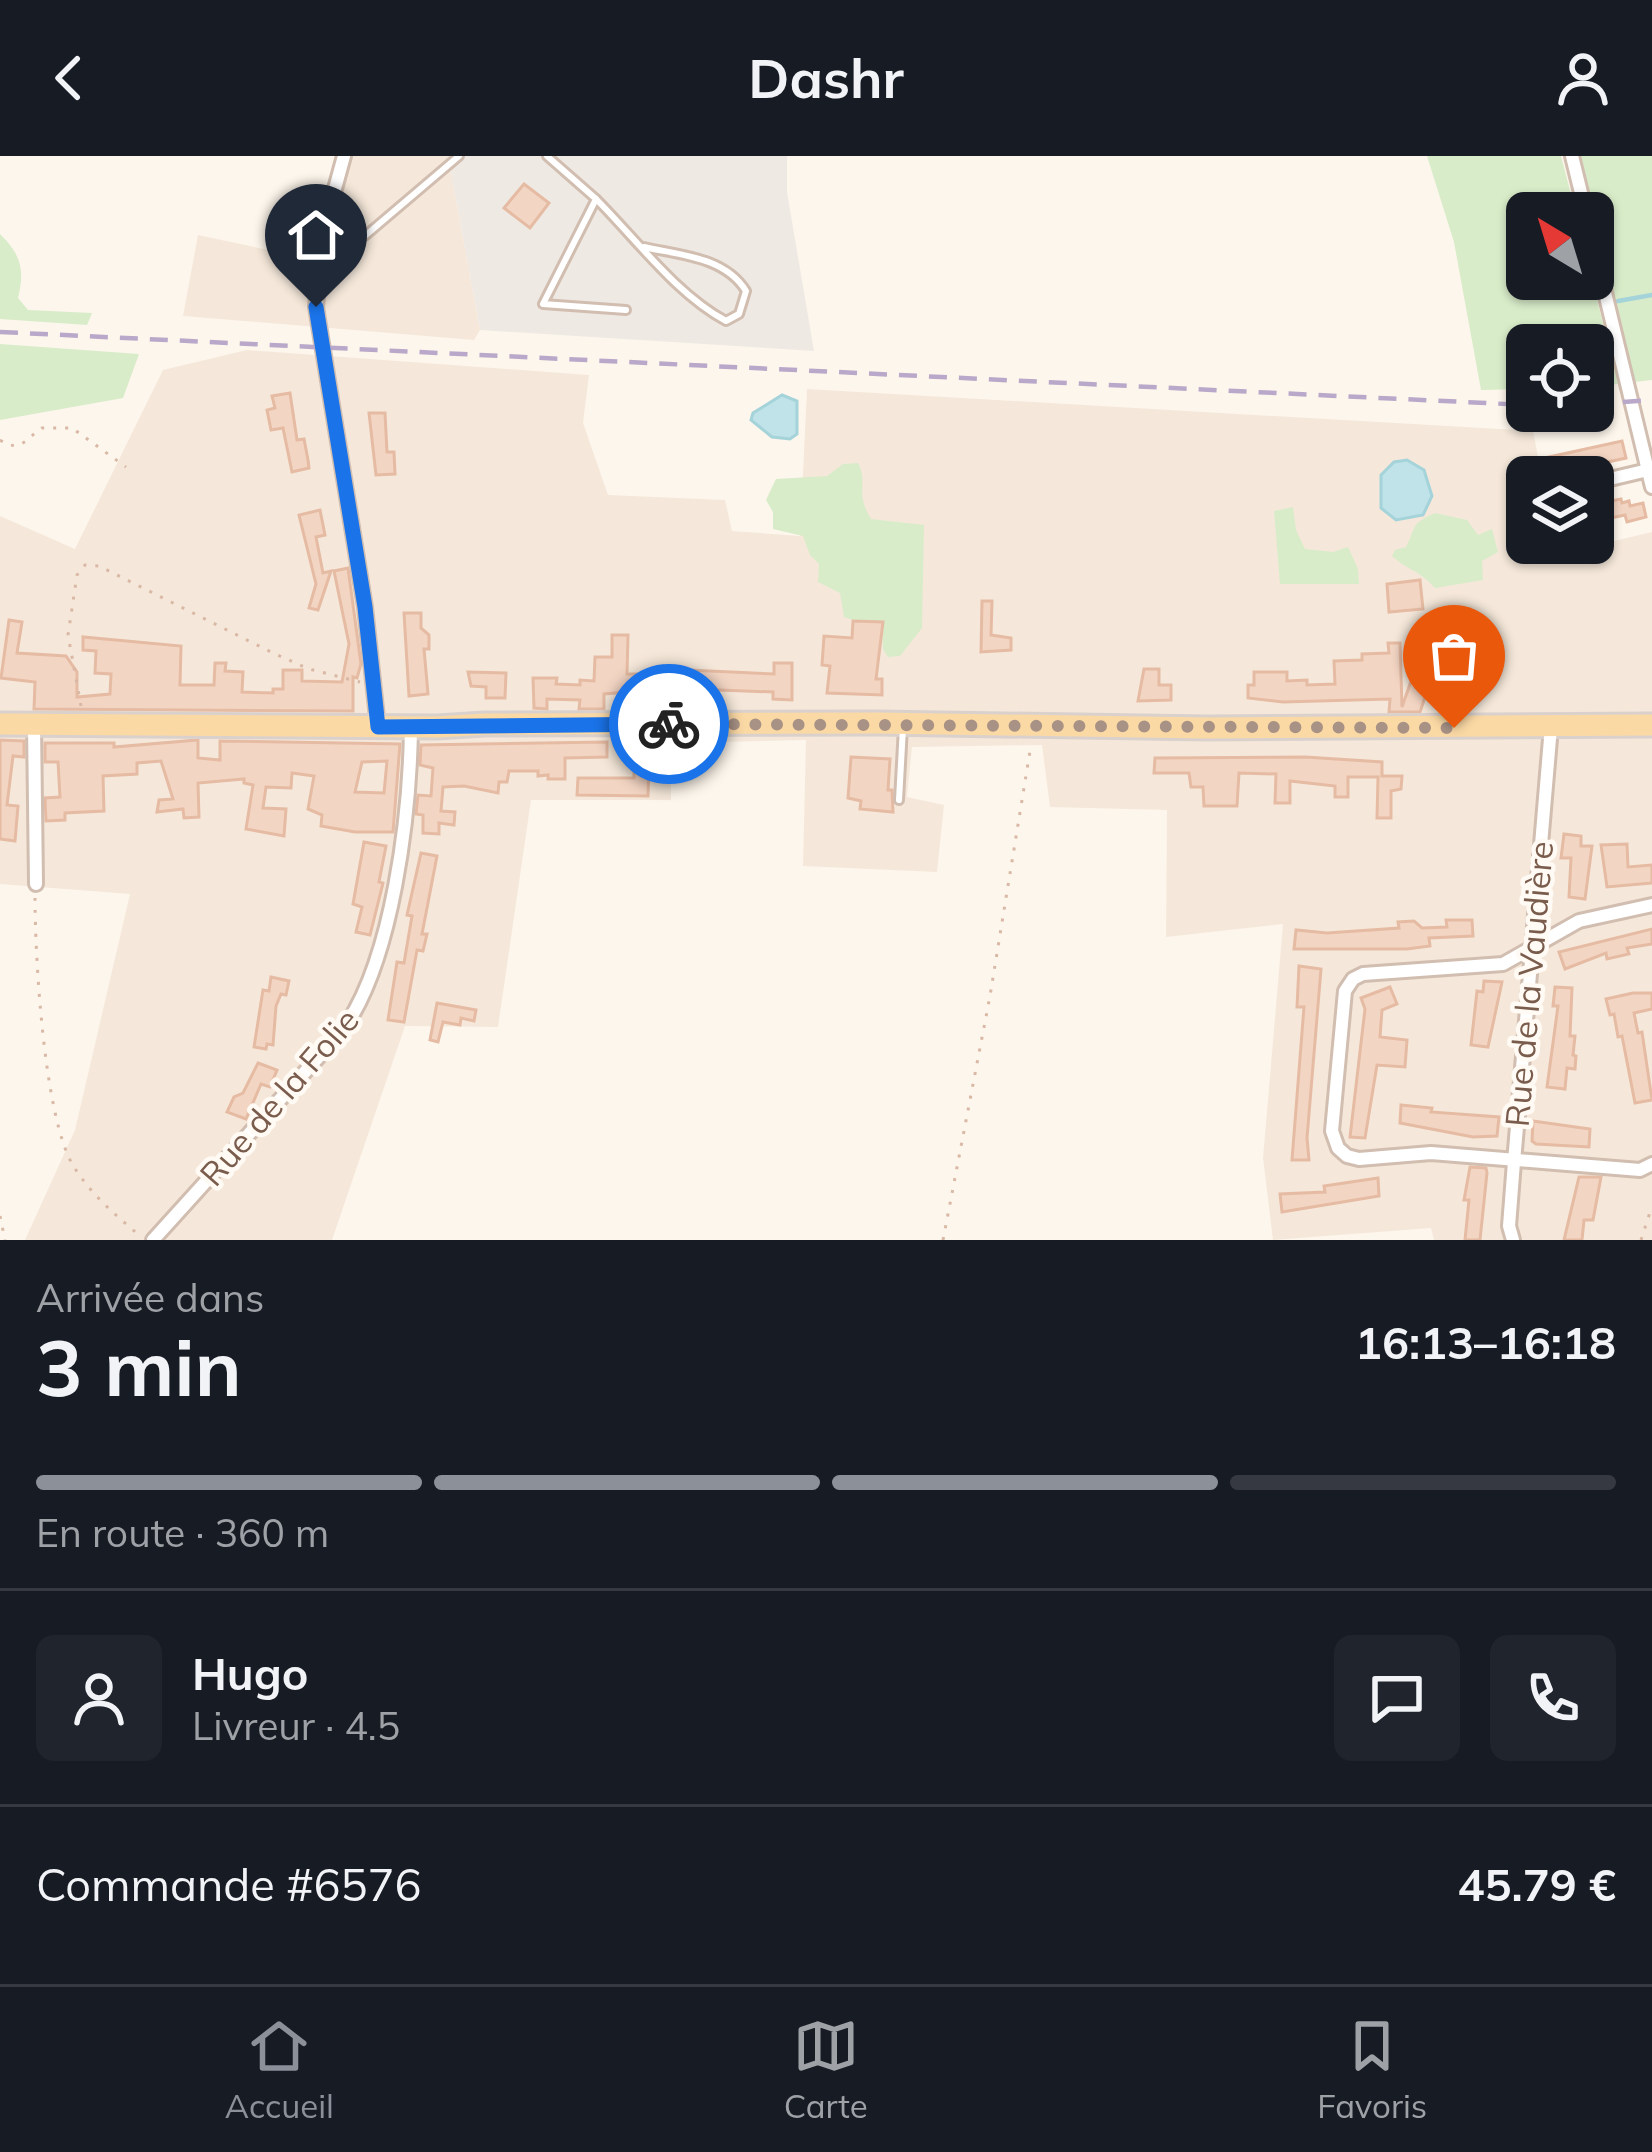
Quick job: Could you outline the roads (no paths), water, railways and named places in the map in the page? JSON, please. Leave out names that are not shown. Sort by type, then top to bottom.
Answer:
[{"type":"main road","points":[[0,724],[1652,725]]},
{"type":"street","points":[[344,156],[321,247],[316,307],[365,607],[378,727]]},
{"type":"street","points":[[1571,156],[1580,192]]},
{"type":"street","points":[[1607,300],[1652,487]]},
{"type":"street","points":[[1614,478],[1648,470]]},
{"type":"street","points":[[34,725],[36,884]]},
{"type":"street","name":"Rue de la Folie","points":[[150,1240],[356,1011],[371,977],[386,920],[412,773],[411,727]]},
{"type":"street","name":"Rue de la Vaudière","points":[[1514,1240],[1509,1226],[1551,727]]},
{"type":"street","points":[[1652,905],[1579,921],[1503,964],[1376,972],[1353,980],[1346,992],[1332,1131],[1338,1148],[1359,1159],[1431,1153],[1640,1170],[1652,1164]]},
{"type":"lane","points":[[321,247],[345,247],[366,236],[459,156]]},
{"type":"lane","points":[[547,156],[704,309],[726,321],[739,314],[746,291],[737,275],[709,261],[644,247]]},
{"type":"lane","points":[[596,199],[543,304],[626,310]]},
{"type":"lane","points":[[899,800],[903,723]]},
{"type":"water","points":[[782,395],[797,401],[797,434],[790,439],[772,437],[751,420],[753,413]]},
{"type":"water","points":[[1407,460],[1424,470],[1432,496],[1423,515],[1396,520],[1381,508],[1381,475],[1394,462]]},
{"type":"waterway","points":[[1618,301],[1652,295]]},
{"type":"railway","points":[[0,332],[1506,404]]},
{"type":"railway","points":[[1614,403],[1652,400]]}]
